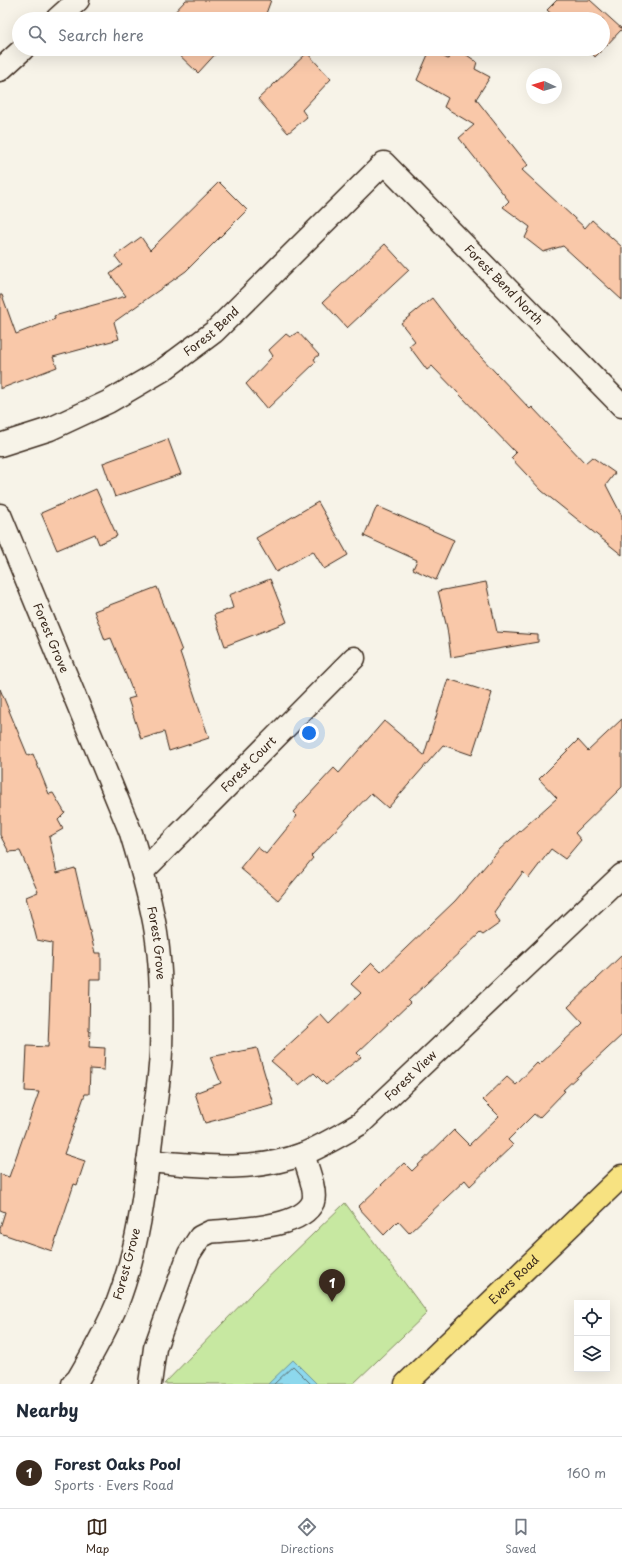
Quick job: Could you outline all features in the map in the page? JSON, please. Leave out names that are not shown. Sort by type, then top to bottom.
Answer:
[{"type":"main road","name":"Evers Road","points":[[406,1384],[622,1176]]},
{"type":"street","points":[[65,12],[78,0]]},
{"type":"street","points":[[0,70],[15,56]]},
{"type":"street","name":"Forest Bend North","points":[[384,164],[622,406]]},
{"type":"street","name":"Forest Bend","points":[[0,445],[50,429],[87,412],[108,402],[163,370],[214,332],[384,164]]},
{"type":"street","name":"Forest Grove","points":[[0,515],[131,833],[142,871],[156,933],[161,992],[161,1052],[148,1161],[140,1215],[130,1263],[117,1304],[99,1342],[78,1379],[73,1384]]},
{"type":"street","name":"Forest Court","points":[[142,871],[354,658]]},
{"type":"street","name":"Forest View","points":[[148,1161],[198,1166],[235,1167],[272,1163],[318,1148],[360,1124],[622,875]]},
{"type":"street","points":[[150,1384],[155,1348],[189,1254],[200,1237],[210,1232],[282,1224],[303,1214],[313,1201],[313,1188],[302,1154]]},
{"type":"green space","points":[[345,1203],[427,1313],[353,1384],[164,1384],[254,1291]]},
{"type":"water","points":[[293,1360],[317,1384],[268,1384]]},
{"type":"building","points":[[186,0],[271,0],[267,12],[175,12]]},
{"type":"building","points":[[557,0],[590,0],[603,12],[549,12],[547,10]]},
{"type":"building","points":[[610,18],[622,29],[610,42]]},
{"type":"building","points":[[180,56],[214,56],[198,73]]},
{"type":"building","points":[[304,56],[310,56],[331,79],[302,110],[307,117],[288,133],[258,99]]},
{"type":"building","points":[[427,56],[442,56],[448,59],[450,56],[468,56],[477,62],[475,69],[490,77],[476,99],[528,165],[522,170],[585,228],[592,220],[622,247],[622,300],[563,246],[543,252],[525,238],[530,227],[503,207],[509,201],[459,138],[474,125],[444,107],[448,98],[417,80]]},
{"type":"building","points":[[219,182],[247,210],[186,271],[114,322],[119,339],[53,357],[57,367],[0,389],[0,295],[2,295],[16,334],[55,319],[54,316],[126,296],[110,274],[122,265],[115,256],[141,237],[150,250]]},
{"type":"building","points":[[385,244],[409,270],[347,328],[323,302]]},
{"type":"building","points":[[432,298],[463,338],[530,409],[532,407],[585,463],[592,457],[615,473],[606,485],[622,516],[622,555],[542,491],[511,458],[516,453],[432,366],[427,370],[409,346],[415,341],[401,323]]},
{"type":"building","points":[[298,332],[319,355],[314,359],[316,362],[267,409],[246,384],[273,356],[269,350],[286,334],[290,337]]},
{"type":"building","points":[[168,439],[181,474],[115,497],[103,463]]},
{"type":"building","points":[[96,489],[117,536],[99,544],[95,534],[57,550],[41,513]]},
{"type":"building","points":[[318,502],[348,555],[324,569],[313,551],[276,572],[256,538]]},
{"type":"building","points":[[377,506],[454,540],[436,580],[413,569],[417,560],[364,536]]},
{"type":"building","points":[[270,579],[287,622],[225,646],[214,615],[233,608],[229,595]]},
{"type":"building","points":[[486,582],[497,632],[538,635],[538,642],[451,657],[447,628],[438,591]]},
{"type":"building","points":[[157,587],[182,651],[180,652],[209,738],[169,751],[164,732],[141,739],[128,699],[135,697],[111,638],[105,640],[94,611]]},
{"type":"building","points":[[448,679],[492,693],[472,755],[443,745],[388,808],[371,793],[311,856],[313,858],[278,900],[240,868],[257,847],[266,854],[297,816],[293,812],[334,768],[339,773],[384,721],[424,755]]},
{"type":"building","points":[[0,689],[28,756],[33,754],[49,794],[53,793],[65,813],[58,820],[63,829],[49,837],[57,873],[75,868],[95,953],[101,953],[101,979],[90,979],[89,1047],[105,1048],[104,1070],[90,1069],[89,1094],[85,1094],[64,1154],[85,1161],[77,1185],[74,1184],[52,1251],[0,1233],[5,1212],[0,1210],[0,1174],[9,1177],[39,1092],[25,1091],[27,1046],[48,1047],[52,943],[37,940],[26,897],[38,892],[20,851],[9,852],[0,835]]},
{"type":"building","points":[[622,719],[622,787],[575,833],[581,840],[565,859],[551,849],[529,878],[523,872],[494,912],[500,923],[483,935],[480,933],[408,1001],[410,1003],[357,1053],[361,1057],[326,1085],[314,1073],[299,1085],[271,1061],[321,1015],[329,1024],[361,993],[351,984],[372,963],[381,972],[455,901],[500,849],[557,798],[539,779],[578,740],[588,751]]},
{"type":"building","points":[[622,955],[622,1035],[563,1090],[565,1091],[539,1118],[534,1114],[508,1140],[513,1145],[470,1186],[465,1180],[409,1233],[398,1221],[384,1235],[358,1207],[404,1163],[412,1171],[454,1130],[469,1145],[499,1116],[483,1100],[507,1077],[516,1085],[537,1063],[539,1065],[583,1023],[568,1007]]},
{"type":"building","points":[[257,1048],[274,1105],[205,1123],[195,1093],[221,1083],[210,1057]]},
{"type":"place","name":"Forest Oaks Pool","points":[[332,1302]]}]
